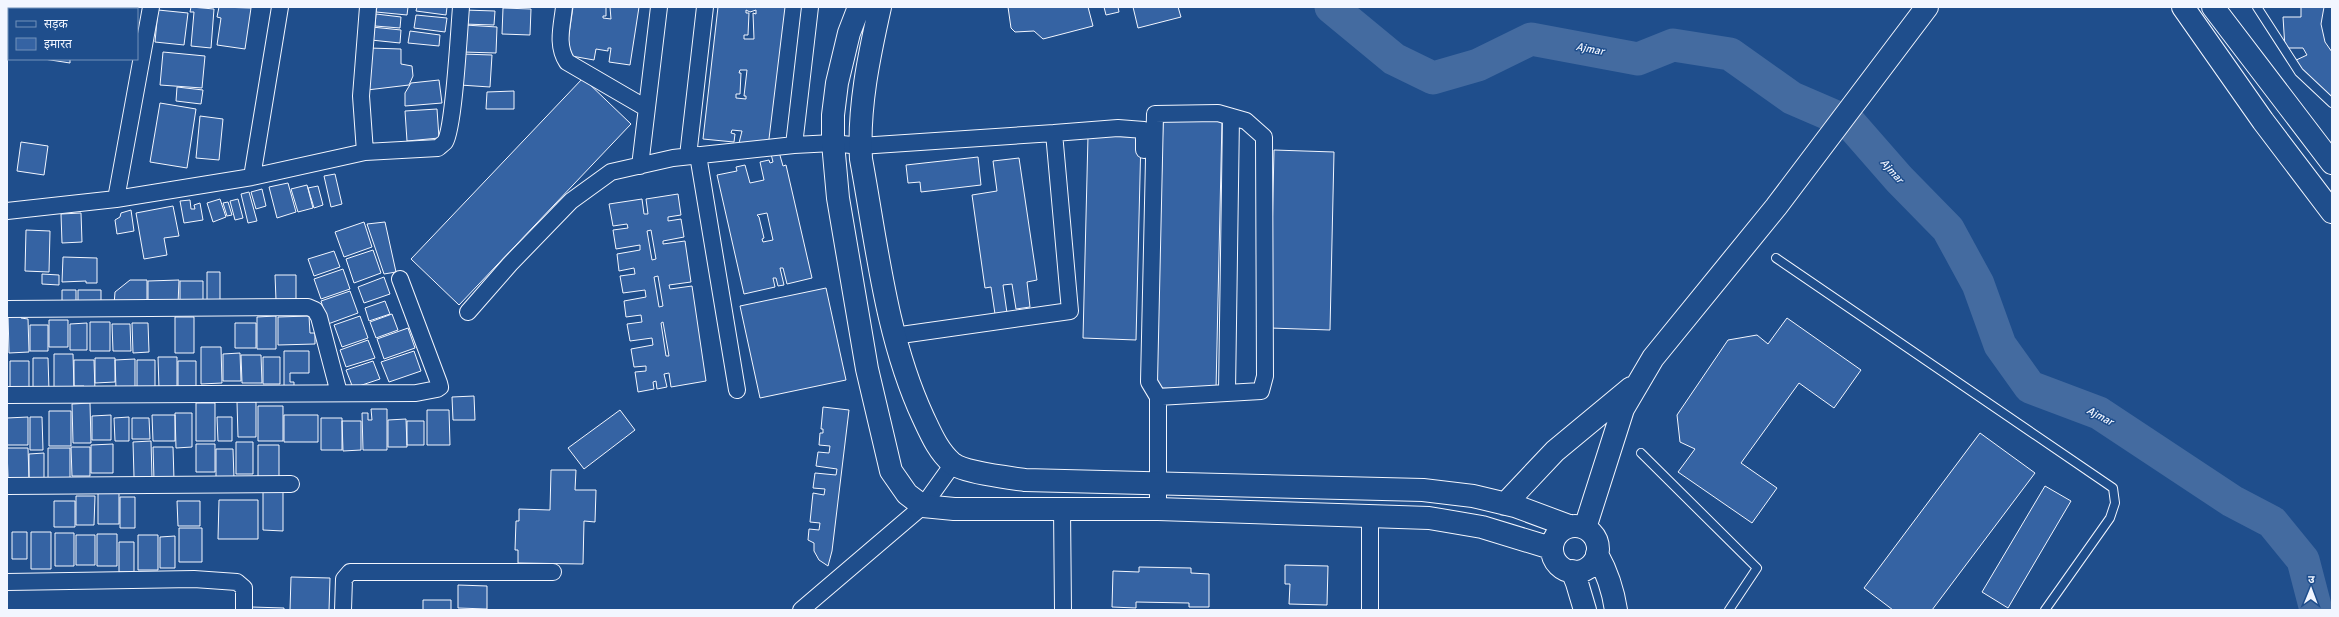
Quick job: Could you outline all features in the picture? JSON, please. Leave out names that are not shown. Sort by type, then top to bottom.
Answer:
[{"type":"street","points":[[116,199],[151,7]]},
{"type":"street","points":[[252,177],[280,7]]},
{"type":"street","points":[[365,152],[361,96],[368,7]]},
{"type":"street","points":[[7,211],[116,199],[252,177],[365,152],[438,148],[444,142],[450,112],[461,7]]},
{"type":"street","points":[[564,7],[560,44],[561,52],[566,62],[646,108]]},
{"type":"street","points":[[640,166],[659,7]]},
{"type":"street","points":[[705,7],[693,156],[737,390]]},
{"type":"street","points":[[794,145],[810,7]]},
{"type":"street","points":[[2183,7],[2263,121],[2332,212]]},
{"type":"street","points":[[2213,7],[2332,164]]},
{"type":"street","points":[[872,9],[849,33],[837,83],[833,116],[833,143],[838,198],[867,369],[891,471],[907,494],[923,506],[954,509],[1158,509],[1370,514],[1430,518],[1474,526],[1552,548]]},
{"type":"street","points":[[872,9],[862,107],[860,146],[894,336],[920,410],[936,444],[953,464],[989,475],[1025,480],[1423,490],[1473,496],[1505,504],[1577,527],[1596,539],[1598,554],[1606,571],[1614,595],[1616,610]]},
{"type":"street","points":[[1577,527],[1623,409],[1653,358],[1776,206],[1924,10]]},
{"type":"street","points":[[1158,397],[1260,390],[1265,376],[1264,137],[1246,122],[1218,113],[1155,114],[1149,382],[1158,397],[1158,509]]},
{"type":"street","points":[[1227,392],[1231,117]]},
{"type":"street","points":[[468,312],[510,264],[571,201],[611,172],[693,156],[794,145],[833,143],[860,146],[1118,128],[1144,130],[1141,336]]},
{"type":"street","points":[[894,336],[1070,311],[1054,133]]},
{"type":"street","points":[[7,395],[416,393],[440,387],[400,280]]},
{"type":"street","points":[[7,309],[308,307],[315,310],[319,317],[339,393]]},
{"type":"street","points":[[1505,504],[1555,451],[1605,408],[1639,382]]},
{"type":"street","points":[[801,610],[923,506],[953,464]]},
{"type":"street","points":[[7,486],[291,484]]},
{"type":"street","points":[[1062,509],[1063,610]]},
{"type":"street","points":[[1370,514],[1370,610]]},
{"type":"street","points":[[1577,527],[1556,534],[1552,548],[1556,562],[1561,567],[1572,571],[1582,570],[1589,567],[1598,554]]},
{"type":"street","points":[[1572,571],[1585,610]]},
{"type":"street","points":[[343,610],[344,579],[350,572],[553,572]]},
{"type":"street","points":[[7,582],[194,579],[237,582],[244,588],[244,610]]},
{"type":"lane","points":[[2257,7],[2299,72],[2332,103]]},
{"type":"lane","points":[[1776,258],[2113,488],[2115,503],[2110,518],[2045,610]]},
{"type":"lane","points":[[1641,453],[1758,568],[1729,610]]},
{"type":"building","points":[[191,7],[214,9],[211,48],[191,46],[194,12],[190,12]]},
{"type":"building","points":[[219,7],[251,8],[245,49],[217,45],[221,18],[217,17]]},
{"type":"building","points":[[377,7],[408,7],[407,15],[376,12]]},
{"type":"building","points":[[417,7],[447,7],[446,15],[416,11]]},
{"type":"building","points":[[573,7],[606,7],[606,16],[603,16],[603,18],[611,19],[610,7],[639,7],[630,65],[609,62],[611,48],[608,48],[608,51],[596,49],[594,60],[566,55]]},
{"type":"building","points":[[718,7],[785,7],[768,147],[739,143],[742,131],[732,130],[731,133],[735,134],[734,142],[703,139]],"holes":[[[746,10],[750,12],[756,10],[756,14],[753,13],[754,39],[744,39],[744,35],[748,35],[749,13],[746,13]],[[740,70],[747,70],[744,96],[746,96],[746,99],[736,98],[736,94],[740,94]]]},
{"type":"building","points":[[1008,7],[1088,7],[1093,26],[1043,39],[1034,31],[1015,32],[1011,28]]},
{"type":"building","points":[[1104,7],[1118,7],[1119,12],[1106,15]]},
{"type":"building","points":[[1133,7],[1178,7],[1181,17],[1138,28]]},
{"type":"building","points":[[2301,7],[2324,7],[2321,24],[2325,42],[2332,52],[2332,98],[2292,62],[2307,55],[2303,48],[2285,48],[2283,17],[2301,17]]},
{"type":"building","points":[[503,8],[531,9],[530,35],[502,34]]},
{"type":"building","points":[[158,10],[188,13],[184,45],[155,42]]},
{"type":"building","points":[[464,10],[495,11],[494,25],[463,24]]},
{"type":"building","points":[[376,14],[401,17],[400,28],[375,26]]},
{"type":"building","points":[[416,15],[447,18],[445,32],[414,28]]},
{"type":"building","points":[[465,25],[497,27],[496,53],[463,52]]},
{"type":"building","points":[[372,27],[401,30],[400,43],[371,40]]},
{"type":"building","points":[[410,31],[440,35],[439,46],[408,43]]},
{"type":"building","points":[[369,48],[401,49],[401,64],[412,66],[413,76],[409,85],[367,90]]},
{"type":"building","points":[[163,52],[205,56],[202,88],[160,85]]},
{"type":"building","points":[[462,54],[492,55],[490,87],[460,85]]},
{"type":"building","points":[[50,60],[70,60],[70,63]]},
{"type":"building","points":[[583,78],[631,124],[459,305],[411,259]]},
{"type":"building","points":[[439,80],[442,103],[405,106],[405,93],[411,83]]},
{"type":"building","points":[[177,87],[203,90],[201,104],[176,101]]},
{"type":"building","points":[[514,91],[514,109],[486,109],[487,92]]},
{"type":"building","points":[[160,103],[196,109],[187,168],[150,162]]},
{"type":"building","points":[[437,109],[439,138],[407,141],[405,111]]},
{"type":"building","points":[[200,116],[223,119],[219,160],[196,158]]},
{"type":"building","points":[[1163,118],[1222,120],[1216,389],[1156,388]]},
{"type":"building","points":[[1088,136],[1141,137],[1136,340],[1083,338]]},
{"type":"building","points":[[21,142],[48,146],[44,175],[17,171]]},
{"type":"building","points":[[1274,150],[1334,152],[1330,330],[1270,328]]},
{"type":"building","points":[[779,152],[783,166],[786,165],[812,278],[787,284],[783,268],[780,268],[784,285],[778,286],[776,278],[773,278],[775,287],[744,294],[717,175],[737,171],[736,167],[745,165],[750,183],[764,180],[760,162],[769,160],[770,163],[773,162],[771,154]],"holes":[[[767,213],[773,240],[763,242],[762,239],[764,238],[759,217],[757,215]]]},
{"type":"building","points":[[978,157],[981,185],[921,192],[920,182],[908,183],[906,165]]},
{"type":"building","points":[[1019,158],[1037,280],[1027,282],[1030,307],[1016,309],[1012,284],[1003,285],[1007,313],[995,314],[991,287],[985,288],[972,195],[997,191],[993,161]]},
{"type":"building","points":[[335,174],[342,204],[331,207],[324,176]]},
{"type":"building","points":[[288,183],[296,212],[277,218],[269,187]]},
{"type":"building","points":[[307,185],[313,208],[298,212],[291,189]]},
{"type":"building","points":[[318,186],[323,205],[314,208],[308,188]]},
{"type":"building","points":[[262,189],[266,206],[256,209],[251,192]]},
{"type":"building","points":[[249,192],[257,221],[248,223],[241,194]]},
{"type":"building","points":[[678,194],[681,215],[668,217],[668,221],[681,219],[684,237],[663,241],[663,244],[685,241],[691,282],[669,285],[670,289],[692,286],[706,381],[671,387],[669,373],[664,374],[667,387],[657,389],[656,381],[653,382],[654,389],[638,392],[635,372],[646,371],[646,366],[634,367],[631,349],[653,345],[652,338],[630,341],[627,324],[642,322],[641,315],[626,317],[624,301],[646,297],[645,290],[623,293],[620,276],[635,274],[634,268],[619,271],[617,254],[640,250],[640,245],[616,249],[613,230],[628,228],[627,224],[613,226],[609,204],[642,199],[644,214],[648,214],[646,199]],"holes":[[[651,230],[656,259],[652,260],[647,231]],[[658,276],[663,306],[659,307],[654,277]],[[663,322],[669,356],[666,356],[661,323]]]},
{"type":"building","points":[[220,199],[226,217],[213,222],[207,203]]},
{"type":"building","points":[[238,199],[243,218],[235,220],[230,201]]},
{"type":"building","points":[[190,200],[191,209],[195,209],[194,205],[200,203],[203,220],[184,223],[180,201]]},
{"type":"building","points":[[228,202],[232,215],[227,216],[223,203]]},
{"type":"building","points":[[173,206],[179,236],[164,238],[167,255],[144,259],[136,213]]},
{"type":"building","points":[[131,210],[134,231],[117,234],[115,220],[120,217],[121,213]]},
{"type":"building","points":[[81,213],[82,242],[62,243],[61,214]]},
{"type":"building","points":[[364,222],[372,247],[344,257],[335,232]]},
{"type":"building","points":[[385,222],[396,272],[384,274],[367,224]]},
{"type":"building","points":[[26,230],[50,231],[49,272],[25,271]]},
{"type":"building","points":[[373,250],[381,273],[354,283],[346,259]]},
{"type":"building","points":[[334,251],[340,267],[314,276],[308,259]]},
{"type":"building","points":[[63,257],[97,258],[97,283],[86,283],[86,281],[62,282]]},
{"type":"building","points":[[343,269],[350,289],[321,299],[314,279]]},
{"type":"building","points":[[207,272],[220,272],[220,304],[207,304]]},
{"type":"building","points":[[42,274],[59,275],[59,285],[42,284]]},
{"type":"building","points":[[275,275],[296,275],[296,299],[276,300]]},
{"type":"building","points":[[384,277],[390,294],[364,303],[358,287]]},
{"type":"building","points":[[130,280],[147,280],[147,305],[114,305],[115,292]]},
{"type":"building","points":[[179,280],[178,305],[148,305],[148,281]]},
{"type":"building","points":[[180,281],[203,281],[203,305],[180,305]]},
{"type":"building","points":[[826,288],[846,380],[760,398],[740,306]]},
{"type":"building","points":[[62,290],[76,290],[76,307],[62,307]]},
{"type":"building","points":[[78,290],[101,290],[101,306],[78,306]]},
{"type":"building","points":[[350,291],[358,313],[328,324],[321,301]]},
{"type":"building","points":[[385,301],[390,314],[369,321],[365,308]]},
{"type":"building","points":[[8,314],[21,314],[21,318],[28,319],[29,352],[9,353]]},
{"type":"building","points":[[392,314],[398,330],[376,338],[370,322]]},
{"type":"building","points":[[276,316],[276,349],[257,349],[257,317]]},
{"type":"building","points":[[309,316],[310,333],[315,333],[315,344],[278,345],[278,317]]},
{"type":"building","points":[[360,316],[368,338],[342,347],[334,325]]},
{"type":"building","points":[[175,317],[194,317],[194,353],[175,353]]},
{"type":"building","points":[[1787,318],[1861,370],[1834,408],[1799,383],[1741,463],[1777,488],[1752,523],[1678,472],[1695,449],[1680,442],[1677,415],[1728,340],[1757,335],[1768,344]]},
{"type":"building","points":[[49,320],[68,320],[68,347],[49,347]]},
{"type":"building","points":[[90,322],[110,322],[110,351],[90,351]]},
{"type":"building","points":[[87,323],[87,350],[70,350],[70,324]]},
{"type":"building","points":[[132,323],[148,323],[149,352],[133,353]]},
{"type":"building","points":[[235,323],[256,323],[256,348],[235,348]]},
{"type":"building","points":[[112,324],[130,324],[131,351],[113,351]]},
{"type":"building","points":[[30,325],[48,325],[48,351],[30,351]]},
{"type":"building","points":[[408,328],[415,348],[384,359],[377,339]]},
{"type":"building","points":[[368,340],[375,358],[346,367],[340,350]]},
{"type":"building","points":[[201,347],[221,347],[222,383],[201,384]]},
{"type":"building","points":[[284,351],[309,351],[309,373],[290,373],[290,382],[294,382],[294,386],[284,386]]},
{"type":"building","points":[[414,351],[421,371],[389,382],[381,362]]},
{"type":"building","points":[[240,353],[241,381],[223,381],[223,354]]},
{"type":"building","points":[[54,354],[73,354],[74,388],[54,388]]},
{"type":"building","points":[[241,355],[261,355],[262,383],[242,383]]},
{"type":"building","points":[[158,357],[177,357],[177,389],[159,389]]},
{"type":"building","points":[[263,357],[280,357],[280,384],[263,384]]},
{"type":"building","points":[[33,358],[48,358],[49,391],[33,391]]},
{"type":"building","points":[[95,358],[115,358],[115,382],[95,383]]},
{"type":"building","points":[[135,359],[135,389],[116,389],[115,360]]},
{"type":"building","points":[[74,360],[94,360],[95,391],[84,391],[84,386],[74,386]]},
{"type":"building","points":[[137,360],[155,360],[155,391],[137,387]]},
{"type":"building","points":[[10,361],[29,361],[29,390],[10,390]]},
{"type":"building","points":[[178,361],[196,361],[196,389],[178,389]]},
{"type":"building","points":[[373,361],[380,379],[353,388],[346,370]]},
{"type":"building","points":[[474,396],[475,420],[453,420],[452,397]]},
{"type":"building","points":[[237,402],[256,402],[256,437],[238,437]]},
{"type":"building","points":[[90,403],[91,443],[73,443],[72,404]]},
{"type":"building","points":[[196,403],[215,403],[215,441],[196,441]]},
{"type":"building","points":[[258,406],[283,406],[283,441],[258,441]]},
{"type":"building","points":[[823,407],[849,410],[832,551],[828,566],[819,560],[814,551],[814,543],[808,540],[809,529],[819,530],[820,523],[810,522],[813,493],[824,495],[825,489],[813,488],[815,473],[836,475],[837,469],[816,466],[818,452],[829,453],[830,446],[819,445],[820,433],[823,433],[823,429],[821,429]]},
{"type":"building","points":[[371,409],[387,409],[387,450],[363,450],[362,413],[368,413],[368,420],[372,420]]},
{"type":"building","points":[[427,410],[449,410],[450,445],[427,445]]},
{"type":"building","points":[[620,410],[635,430],[584,469],[568,448]]},
{"type":"building","points":[[49,411],[71,411],[71,446],[49,446]]},
{"type":"building","points":[[175,413],[192,413],[192,447],[176,448]]},
{"type":"building","points":[[111,415],[111,440],[92,440],[92,416]]},
{"type":"building","points":[[152,415],[175,415],[175,441],[153,441]]},
{"type":"building","points":[[284,415],[318,415],[318,442],[284,442]]},
{"type":"building","points":[[28,417],[28,445],[7,445],[7,418]]},
{"type":"building","points":[[30,417],[42,417],[43,450],[30,450]]},
{"type":"building","points":[[129,417],[129,441],[115,441],[114,418]]},
{"type":"building","points":[[217,417],[232,417],[232,441],[218,441]]},
{"type":"building","points":[[132,418],[149,418],[150,439],[132,439]]},
{"type":"building","points":[[321,418],[342,418],[342,450],[321,450]]},
{"type":"building","points":[[406,419],[407,447],[388,447],[388,420]]},
{"type":"building","points":[[342,421],[361,421],[361,450],[343,451]]},
{"type":"building","points":[[407,421],[424,421],[424,445],[407,445]]},
{"type":"building","points":[[1980,433],[2035,473],[1932,610],[1893,610],[1864,588]]},
{"type":"building","points":[[151,441],[152,477],[134,477],[133,442]]},
{"type":"building","points":[[236,442],[253,442],[253,474],[236,474]]},
{"type":"building","points":[[113,444],[113,473],[91,473],[91,445]]},
{"type":"building","points":[[196,444],[215,444],[215,472],[196,472]]},
{"type":"building","points":[[258,445],[279,445],[279,478],[258,478]]},
{"type":"building","points":[[71,447],[90,447],[90,476],[72,476]]},
{"type":"building","points":[[153,447],[173,447],[174,480],[154,480]]},
{"type":"building","points":[[7,448],[28,448],[29,478],[8,478]]},
{"type":"building","points":[[48,448],[70,448],[70,481],[48,481]]},
{"type":"building","points":[[216,449],[233,449],[234,479],[216,479]]},
{"type":"building","points":[[44,453],[44,481],[29,481],[29,454]]},
{"type":"building","points":[[551,470],[576,470],[575,490],[596,490],[595,522],[584,521],[583,564],[518,563],[518,550],[515,550],[516,521],[519,521],[519,509],[550,510]]},
{"type":"building","points":[[2045,486],[2071,501],[2008,608],[1982,592]]},
{"type":"building","points":[[263,489],[283,489],[283,531],[263,530]]},
{"type":"building","points":[[98,493],[119,493],[119,524],[98,524]]},
{"type":"building","points":[[76,496],[95,496],[94,525],[76,525]]},
{"type":"building","points":[[120,497],[135,497],[135,528],[120,528]]},
{"type":"building","points":[[219,500],[258,500],[258,539],[218,539]]},
{"type":"building","points":[[54,501],[75,501],[75,527],[54,527]]},
{"type":"building","points":[[177,501],[200,501],[200,526],[178,526]]},
{"type":"building","points":[[179,528],[202,528],[202,562],[179,562]]},
{"type":"building","points":[[12,532],[27,532],[27,559],[12,559]]},
{"type":"building","points":[[31,532],[51,532],[51,569],[31,569]]},
{"type":"building","points":[[55,533],[74,533],[74,566],[55,566]]},
{"type":"building","points":[[97,534],[117,534],[117,566],[97,566]]},
{"type":"building","points":[[76,535],[95,535],[95,565],[76,565]]},
{"type":"building","points":[[138,535],[158,535],[158,570],[138,570]]},
{"type":"building","points":[[175,536],[175,568],[160,568],[160,537]]},
{"type":"building","points":[[119,542],[134,542],[134,572],[119,572]]},
{"type":"building","points":[[1285,565],[1328,566],[1327,605],[1289,604],[1290,584],[1285,584]]},
{"type":"building","points":[[1139,567],[1191,568],[1191,573],[1209,574],[1209,607],[1189,607],[1189,603],[1136,602],[1136,608],[1112,607],[1113,571],[1139,572]]},
{"type":"building","points":[[291,577],[330,578],[329,610],[290,610]]},
{"type":"building","points":[[458,585],[487,586],[487,609],[458,608]]},
{"type":"building","points":[[423,600],[451,600],[451,610],[423,610]]},
{"type":"building","points":[[252,607],[284,608],[284,610],[251,610]]},
{"type":"waterway","name":"Ajmar","points":[[1331,7],[1394,59],[1433,78],[1478,65],[1531,39],[1638,59],[1673,45],[1730,54],[1792,98],[1850,123],[1899,179],[1948,229],[1978,284],[2000,345],[2030,387],[2099,413],[2232,501],[2272,522],[2303,560],[2316,610]]}]
